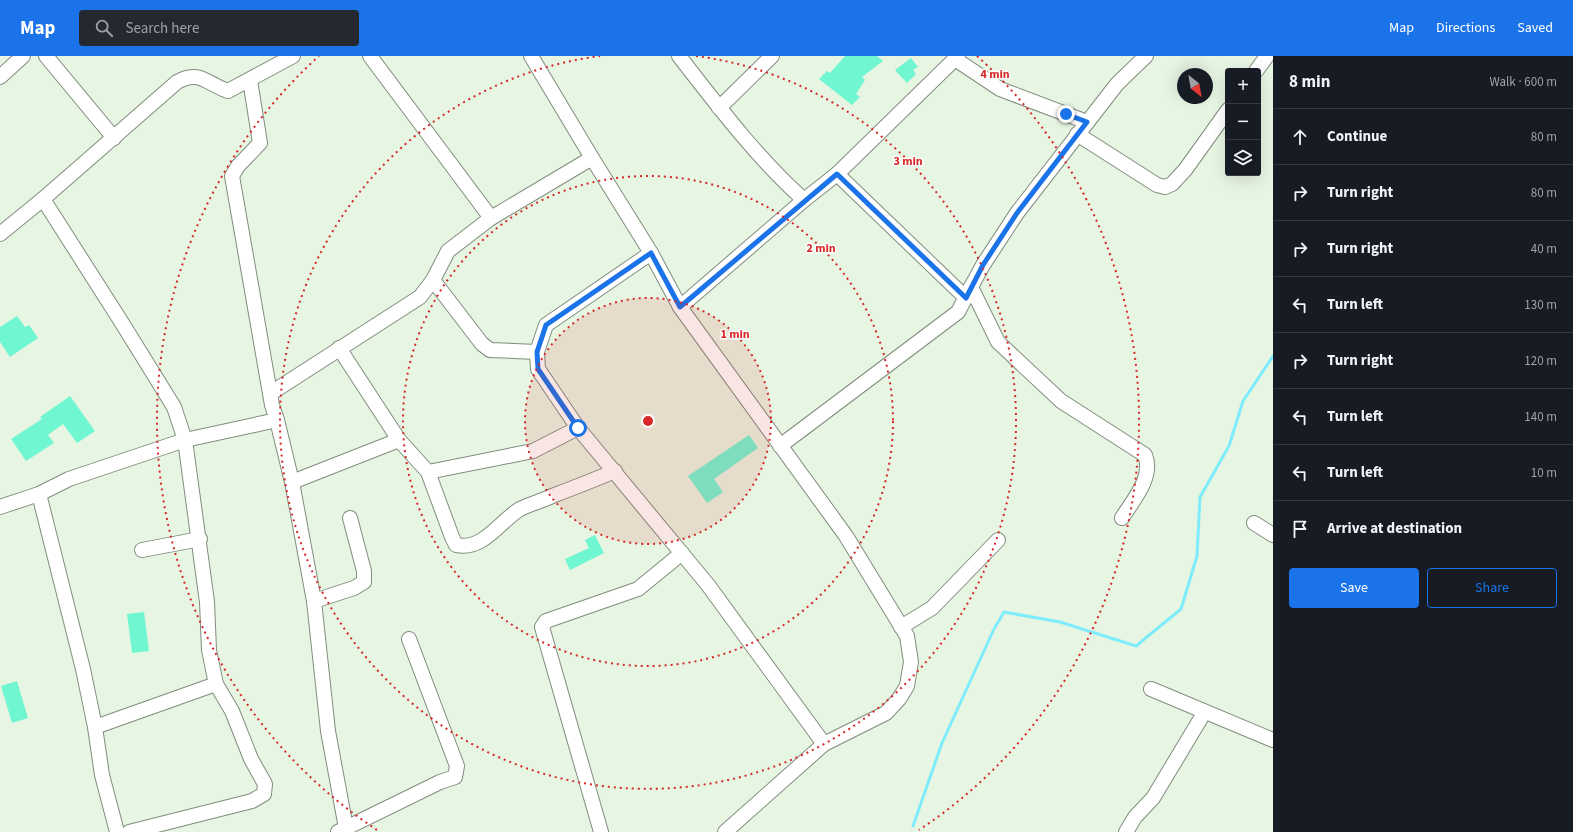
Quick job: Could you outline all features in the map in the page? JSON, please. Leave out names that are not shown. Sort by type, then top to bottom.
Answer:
[{"type":"street","points":[[0,77],[24,56]]},
{"type":"street","points":[[46,56],[114,138]]},
{"type":"street","points":[[0,234],[43,199],[177,82],[187,76],[196,76],[228,91],[293,56]]},
{"type":"street","points":[[370,56],[491,218]]},
{"type":"street","points":[[531,56],[651,253],[680,307],[846,536],[907,636],[911,662],[907,686],[899,699],[886,713],[824,744],[750,808],[725,832]]},
{"type":"street","points":[[679,56],[719,108],[788,185],[804,200]]},
{"type":"street","points":[[719,108],[772,56]]},
{"type":"street","points":[[780,446],[958,312],[983,265],[1017,213],[1117,84],[1146,56]]},
{"type":"street","points":[[1258,68],[1267,56]]},
{"type":"street","points":[[680,307],[804,200],[837,174],[956,57],[1000,89],[1087,122]]},
{"type":"street","points":[[250,80],[260,143],[238,166],[232,176],[272,405],[292,482],[314,601],[328,731],[342,830],[440,782],[455,777],[457,766],[409,639]]},
{"type":"street","points":[[1077,134],[1157,185],[1165,187],[1172,184],[1185,170],[1225,114]]},
{"type":"street","points":[[271,393],[420,297],[433,280],[448,251],[491,218],[592,158]]},
{"type":"street","points":[[837,174],[969,292],[998,342],[1061,401],[1145,455],[1148,463],[1146,480],[1122,518]]},
{"type":"street","points":[[43,199],[174,407],[184,440],[200,539],[207,602],[210,650],[216,684],[232,711],[252,759],[265,784],[264,794],[252,801],[129,832]]},
{"type":"street","points":[[651,253],[546,325],[537,352],[538,369],[578,428],[708,585],[824,744]]},
{"type":"street","points":[[433,280],[482,344],[490,350],[537,352]]},
{"type":"street","points":[[339,348],[399,440],[428,472],[456,545],[466,547],[475,544],[494,532],[508,518],[522,509],[615,471]]},
{"type":"street","points":[[0,507],[39,494],[68,479],[184,440],[277,420]]},
{"type":"street","points":[[428,472],[534,451],[578,428]]},
{"type":"street","points":[[292,482],[399,440]]},
{"type":"street","points":[[39,494],[83,670],[95,727],[102,775],[117,832]]},
{"type":"street","points":[[314,601],[354,588],[364,582],[364,571],[350,518]]},
{"type":"street","points":[[1254,523],[1273,535]]},
{"type":"street","points":[[142,550],[200,539]]},
{"type":"street","points":[[901,627],[932,608],[998,540]]},
{"type":"street","points":[[601,832],[542,627],[546,620],[638,589],[682,553]]},
{"type":"street","points":[[95,727],[216,684]]},
{"type":"street","points":[[1151,689],[1204,713],[1273,740]]},
{"type":"street","points":[[1126,832],[1135,817],[1153,798],[1204,713]]},
{"type":"building","points":[[845,56],[877,56],[883,61],[862,77],[865,80],[856,94],[860,97],[852,105],[819,79],[827,71],[830,73]]},
{"type":"building","points":[[911,58],[918,67],[913,70],[916,74],[907,83],[895,70]]},
{"type":"building","points":[[17,316],[25,327],[29,325],[38,338],[10,357],[0,342],[0,327]]},
{"type":"building","points":[[70,396],[95,431],[77,443],[63,424],[48,435],[54,443],[26,461],[11,439],[42,419],[40,417]]},
{"type":"building","points":[[749,435],[758,448],[714,479],[723,492],[707,503],[688,476]]},
{"type":"building","points":[[595,535],[604,553],[570,570],[565,559],[589,548],[585,540]]},
{"type":"building","points":[[144,612],[149,651],[132,653],[127,614]]},
{"type":"building","points":[[17,681],[28,718],[12,723],[1,686]]},
{"type":"waterway","points":[[913,826],[942,743],[994,629],[1004,612],[1060,622],[1136,646],[1181,609],[1197,556],[1200,497],[1229,446],[1243,401],[1273,356]]},
{"type":"route","points":[[578,428],[538,369],[537,352],[546,325],[651,253],[680,307],[804,200],[837,174],[966,298],[983,265],[1017,213],[1087,122],[1066,114]]}]
